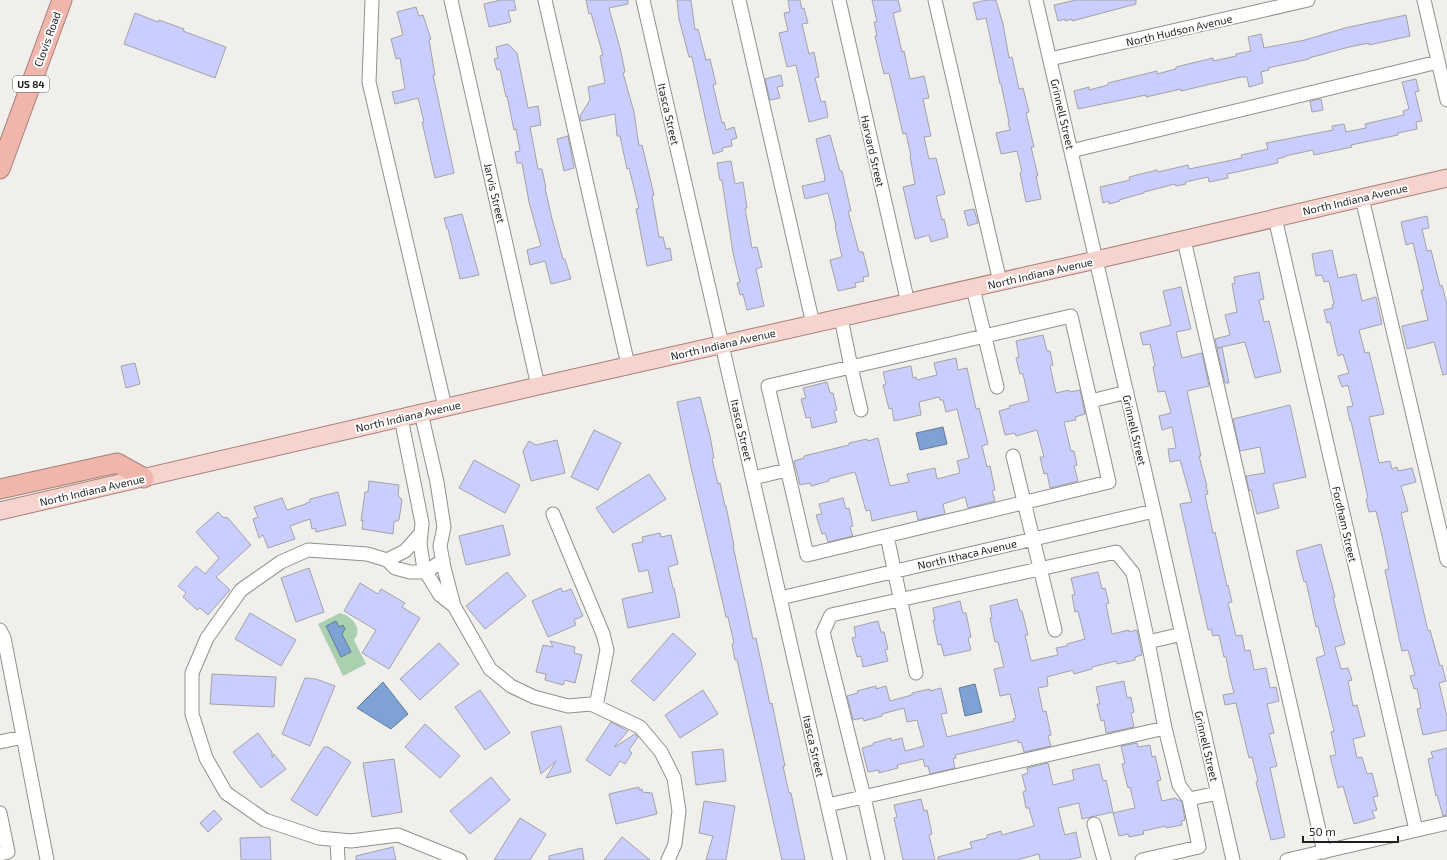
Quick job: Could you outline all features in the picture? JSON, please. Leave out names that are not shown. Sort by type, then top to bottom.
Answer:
[{"type":"highway","name":"Clovis Road","points":[[0,169],[62,0]]},
{"type":"highway","points":[[0,489],[117,463],[144,478]]},
{"type":"main road","name":"North Indiana Avenue","points":[[0,511],[445,407],[1184,240],[1447,178]]},
{"type":"street","points":[[372,0],[369,82],[445,407]]},
{"type":"street","name":"Jarvis Street","points":[[451,0],[538,386]]},
{"type":"street","points":[[545,0],[628,366]]},
{"type":"street","name":"Itasca Street","points":[[643,0],[840,860]]},
{"type":"street","points":[[739,0],[813,324]]},
{"type":"street","name":"Harvard Street","points":[[839,0],[908,303]]},
{"type":"street","points":[[935,0],[1000,282]]},
{"type":"street","name":"Grinnell Street","points":[[1036,0],[1233,860]]},
{"type":"street","name":"North Hudson Avenue","points":[[1050,59],[1308,0]]},
{"type":"street","points":[[1424,0],[1447,100]]},
{"type":"street","points":[[1071,151],[1438,62]]},
{"type":"street","points":[[1362,198],[1447,560]]},
{"type":"street","name":"Fordham Street","points":[[1275,218],[1416,830]]},
{"type":"street","points":[[1184,240],[1324,852]]},
{"type":"street","points":[[973,288],[997,387]]},
{"type":"street","points":[[1071,316],[1109,482],[807,555],[768,386],[985,336],[1071,316]]},
{"type":"street","points":[[840,318],[861,410]]},
{"type":"street","points":[[1091,401],[1127,392]]},
{"type":"street","points":[[421,413],[437,482],[444,527],[440,546],[442,560],[454,606],[490,669],[511,686],[534,697],[568,706],[591,704],[640,727],[661,752],[674,778],[679,811],[675,844],[668,860]]},
{"type":"street","points":[[401,418],[422,519],[420,544],[424,569],[440,594],[454,606]]},
{"type":"street","points":[[1013,456],[1055,630]]},
{"type":"street","points":[[753,478],[787,470]]},
{"type":"street","points":[[415,487],[437,482]]},
{"type":"street","name":"North Ithaca Avenue","points":[[780,598],[1154,511]]},
{"type":"street","points":[[553,514],[603,634],[607,650],[596,706]]},
{"type":"street","points":[[422,519],[442,515]]},
{"type":"street","points":[[387,560],[405,551],[421,533]]},
{"type":"street","points":[[887,536],[916,673]]},
{"type":"street","points":[[442,560],[426,572],[410,572],[395,568],[387,560],[367,554],[308,550],[281,562],[240,590],[207,638],[192,673],[192,714],[206,758],[226,793],[265,820],[319,838],[352,841],[398,835],[460,860]]},
{"type":"street","points":[[878,860],[824,632],[831,615],[1116,552],[1133,573],[1165,728],[1179,785],[1189,799],[1199,847],[1142,860]]},
{"type":"street","points":[[0,630],[4,638],[46,860]]},
{"type":"street","points":[[1148,642],[1182,634]]},
{"type":"street","points":[[828,805],[1165,728]]},
{"type":"street","points":[[0,742],[23,737]]},
{"type":"street","points":[[1189,799],[1218,793]]},
{"type":"street","points":[[0,813],[8,852],[0,854]]},
{"type":"street","points":[[1287,860],[1447,823]]},
{"type":"street","points":[[1094,824],[1104,860]]},
{"type":"street","points":[[337,840],[338,860]]},
{"type":"green space","points":[[340,613],[355,623],[358,631],[354,640],[366,664],[343,676],[318,624]]},
{"type":"water","points":[[943,427],[947,444],[920,450],[916,433]]},
{"type":"water","points":[[336,621],[339,627],[343,625],[345,629],[342,634],[351,652],[341,657],[326,626]]},
{"type":"water","points":[[383,682],[408,714],[391,729],[357,708]]},
{"type":"water","points":[[975,684],[982,712],[965,716],[959,688]]},
{"type":"building","points":[[501,0],[514,0],[516,10],[508,11],[511,22],[489,27],[484,4]]},
{"type":"building","points":[[586,0],[628,0],[628,4],[609,8],[621,52],[625,72],[623,73],[634,112],[639,146],[642,145],[654,195],[652,196],[659,237],[663,237],[666,249],[670,248],[672,260],[647,266],[636,209],[639,208],[629,168],[627,169],[620,136],[617,136],[615,114],[581,121],[580,116],[590,100],[588,87],[605,83],[600,56],[603,55],[591,13],[589,14]]},
{"type":"building","points":[[677,0],[691,0],[695,30],[698,29],[706,60],[710,59],[716,84],[713,85],[722,123],[724,122],[726,130],[734,127],[737,138],[731,140],[732,146],[722,148],[723,151],[713,154],[692,57],[689,57],[679,19]]},
{"type":"building","points":[[788,0],[800,0],[802,9],[804,8],[808,23],[802,24],[809,54],[814,52],[819,77],[815,78],[821,102],[825,101],[828,117],[809,122],[796,65],[787,67],[779,33],[788,31],[784,13],[790,12]]},
{"type":"building","points":[[872,0],[898,0],[901,11],[893,13],[910,79],[924,76],[929,98],[923,99],[931,136],[924,137],[929,159],[936,158],[945,194],[936,196],[942,220],[944,219],[948,237],[931,242],[929,235],[915,239],[903,187],[915,184],[911,156],[906,133],[903,134],[889,73],[884,74],[875,36],[877,36],[874,22],[877,22]]},
{"type":"building","points":[[996,0],[1003,24],[1009,58],[1012,57],[1019,89],[1023,88],[1029,112],[1026,113],[1034,147],[1031,147],[1038,176],[1036,176],[1041,199],[1026,202],[1020,173],[1022,172],[1017,151],[1001,154],[996,133],[1010,130],[1009,122],[986,18],[977,20],[973,3]]},
{"type":"building","points":[[1076,0],[1136,0],[1136,4],[1072,21],[1072,19],[1065,21],[1065,19],[1058,21],[1054,5]]},
{"type":"building","points":[[416,7],[419,16],[423,15],[431,39],[429,40],[435,75],[433,75],[454,173],[435,178],[418,98],[395,104],[392,92],[405,89],[400,58],[396,59],[391,39],[403,35],[397,12]]},
{"type":"building","points":[[135,13],[158,22],[159,20],[184,29],[183,31],[226,47],[215,78],[124,44]]},
{"type":"building","points":[[1406,15],[1410,36],[1369,45],[1369,43],[1349,47],[1309,59],[1268,68],[1269,70],[1261,72],[1263,83],[1249,87],[1247,77],[1241,77],[1181,91],[1181,89],[1146,97],[1146,95],[1078,109],[1074,91],[1089,87],[1089,90],[1108,85],[1108,83],[1157,71],[1157,74],[1176,69],[1176,67],[1213,58],[1213,61],[1236,56],[1236,54],[1251,51],[1248,37],[1261,34],[1264,48],[1305,40],[1345,28]]},
{"type":"building","points":[[508,44],[517,53],[528,108],[538,106],[541,125],[530,127],[538,169],[542,169],[552,219],[563,259],[565,259],[571,279],[551,284],[545,261],[530,265],[527,250],[541,246],[529,202],[522,163],[517,163],[515,152],[520,151],[516,129],[514,130],[500,69],[497,70],[494,59],[498,58],[496,47]]},
{"type":"building","points":[[781,75],[783,86],[777,87],[780,98],[770,100],[765,79]]},
{"type":"building","points":[[1416,79],[1419,91],[1415,92],[1422,121],[1416,122],[1417,129],[1398,133],[1398,135],[1351,145],[1352,147],[1314,155],[1313,150],[1285,156],[1277,159],[1278,163],[1227,174],[1228,178],[1209,182],[1208,177],[1185,182],[1186,184],[1176,186],[1175,184],[1144,192],[1109,204],[1109,201],[1103,203],[1100,187],[1130,180],[1129,177],[1157,170],[1158,172],[1188,165],[1189,169],[1242,158],[1241,155],[1268,149],[1266,143],[1333,130],[1332,126],[1344,124],[1346,132],[1366,128],[1365,124],[1404,115],[1403,111],[1409,109],[1402,82]]},
{"type":"building","points":[[1321,99],[1323,110],[1312,112],[1310,101]]},
{"type":"building","points":[[830,135],[840,171],[842,171],[851,211],[848,211],[859,252],[863,252],[869,276],[863,277],[864,281],[855,283],[856,287],[838,291],[830,260],[842,257],[828,193],[805,199],[802,186],[825,181],[816,139]]},
{"type":"building","points":[[568,136],[574,168],[564,171],[557,139]]},
{"type":"building","points":[[731,161],[735,184],[743,182],[747,208],[745,208],[752,248],[757,247],[762,267],[756,269],[764,306],[747,310],[743,294],[740,295],[737,283],[740,282],[733,253],[722,180],[720,180],[717,163]]},
{"type":"building","points":[[974,209],[978,223],[968,226],[964,211]]},
{"type":"building","points":[[462,214],[479,275],[460,279],[444,218]]},
{"type":"building","points":[[1427,216],[1429,228],[1422,229],[1427,251],[1431,250],[1440,286],[1442,285],[1447,305],[1447,374],[1443,375],[1434,342],[1407,349],[1402,326],[1428,320],[1421,290],[1424,290],[1413,243],[1406,245],[1401,222]]},
{"type":"building","points":[[1332,250],[1338,278],[1356,274],[1362,301],[1376,297],[1382,324],[1359,330],[1365,353],[1369,352],[1384,414],[1369,417],[1379,463],[1390,461],[1392,469],[1397,467],[1398,471],[1412,468],[1416,482],[1401,486],[1408,511],[1401,513],[1428,631],[1430,630],[1440,666],[1442,665],[1446,681],[1439,683],[1447,717],[1447,730],[1423,735],[1417,709],[1421,708],[1417,688],[1414,689],[1410,676],[1415,675],[1408,650],[1402,651],[1385,570],[1389,569],[1383,540],[1376,511],[1369,512],[1366,499],[1368,498],[1347,407],[1353,406],[1348,385],[1342,387],[1338,376],[1349,373],[1343,354],[1338,356],[1330,322],[1327,323],[1324,310],[1333,308],[1332,305],[1334,304],[1329,281],[1324,282],[1322,275],[1316,276],[1312,254]]},
{"type":"building","points":[[1259,272],[1264,299],[1259,300],[1264,322],[1269,321],[1281,372],[1255,378],[1245,342],[1217,348],[1215,339],[1230,335],[1225,315],[1237,312],[1232,284],[1235,283],[1234,277]]},
{"type":"building","points":[[1181,287],[1191,329],[1176,332],[1182,358],[1202,353],[1209,386],[1187,391],[1201,456],[1199,456],[1207,486],[1208,494],[1205,495],[1213,533],[1215,532],[1232,602],[1228,603],[1236,636],[1242,635],[1245,651],[1250,650],[1254,670],[1266,668],[1270,688],[1276,687],[1279,701],[1267,704],[1274,733],[1269,734],[1277,766],[1270,768],[1285,837],[1271,840],[1256,782],[1258,781],[1252,757],[1249,758],[1236,703],[1225,705],[1223,695],[1234,693],[1226,657],[1224,657],[1219,635],[1213,636],[1211,629],[1208,630],[1180,504],[1192,502],[1180,460],[1170,462],[1168,449],[1176,448],[1172,427],[1162,430],[1159,416],[1171,413],[1165,391],[1158,392],[1153,367],[1155,366],[1150,344],[1143,345],[1140,333],[1171,325],[1163,291]]},
{"type":"building","points":[[1043,335],[1047,351],[1050,351],[1053,365],[1050,366],[1056,393],[1069,390],[1070,392],[1080,390],[1085,414],[1075,417],[1076,420],[1064,422],[1071,451],[1074,451],[1077,465],[1074,466],[1078,481],[1050,488],[1047,473],[1044,474],[1040,457],[1044,457],[1037,430],[1016,436],[1015,433],[1005,435],[999,411],[1010,408],[1009,406],[1029,401],[1023,374],[1020,374],[1016,358],[1019,357],[1016,341]]},
{"type":"building","points":[[1222,347],[1229,383],[1225,383],[1217,349]]},
{"type":"building","points":[[956,358],[958,370],[967,368],[976,409],[979,408],[988,444],[982,446],[987,467],[990,466],[995,490],[992,491],[995,501],[968,508],[965,497],[943,504],[945,514],[918,520],[916,511],[872,521],[870,510],[866,511],[855,472],[829,479],[829,481],[811,486],[810,483],[800,485],[794,461],[804,458],[804,456],[849,445],[849,443],[867,439],[868,441],[878,438],[890,486],[909,482],[907,474],[935,468],[937,479],[960,473],[957,461],[969,458],[957,409],[946,412],[943,400],[940,400],[939,397],[919,402],[921,415],[894,421],[892,408],[889,409],[883,385],[886,384],[883,372],[911,366],[913,378],[916,377],[917,380],[937,375],[934,363]]},
{"type":"building","points":[[135,363],[140,384],[126,388],[121,366]]},
{"type":"building","points":[[827,382],[830,393],[833,393],[837,410],[834,411],[837,422],[812,428],[810,417],[806,418],[801,399],[806,398],[803,388]]},
{"type":"building","points":[[700,397],[710,436],[714,458],[712,459],[718,484],[720,483],[726,506],[753,639],[756,638],[770,704],[772,703],[785,766],[783,766],[789,793],[791,793],[805,860],[782,860],[737,660],[735,660],[732,644],[734,643],[728,617],[726,617],[690,463],[677,402]]},
{"type":"building","points":[[1290,405],[1306,477],[1273,484],[1279,508],[1257,514],[1246,476],[1265,473],[1260,447],[1240,451],[1233,419]]},
{"type":"building","points":[[594,430],[621,443],[598,490],[571,477]]},
{"type":"building","points":[[557,440],[565,473],[531,481],[523,451],[529,441],[536,445]]},
{"type":"building","points":[[474,460],[520,485],[505,513],[459,488]]},
{"type":"building","points":[[649,474],[666,499],[613,533],[596,508]]},
{"type":"building","points":[[369,481],[399,485],[398,495],[402,500],[399,520],[394,522],[393,534],[362,529],[363,520],[361,521],[365,492],[368,492]]},
{"type":"building","points":[[338,492],[346,525],[316,532],[315,528],[312,529],[310,519],[290,526],[295,539],[268,548],[263,535],[259,538],[253,519],[258,517],[254,507],[282,498],[287,510],[306,504],[310,502],[310,499]]},
{"type":"building","points":[[843,498],[846,509],[849,508],[853,526],[850,527],[853,536],[828,542],[825,533],[822,534],[816,515],[822,514],[819,504]]},
{"type":"building","points":[[218,512],[223,517],[228,518],[251,545],[216,577],[230,590],[208,615],[200,608],[197,610],[183,597],[186,593],[178,586],[196,566],[205,574],[219,558],[196,532]]},
{"type":"building","points":[[503,525],[510,555],[466,565],[459,536]]},
{"type":"building","points":[[660,533],[661,537],[671,535],[678,564],[668,567],[680,617],[628,628],[622,599],[653,592],[648,570],[639,572],[632,544],[643,542],[642,537]]},
{"type":"building","points":[[1321,544],[1335,597],[1333,597],[1345,644],[1335,647],[1341,669],[1348,668],[1352,680],[1348,681],[1353,706],[1357,705],[1365,736],[1353,739],[1357,758],[1362,757],[1367,774],[1372,773],[1378,796],[1373,797],[1377,810],[1372,811],[1375,818],[1354,824],[1343,786],[1338,788],[1330,756],[1336,755],[1331,732],[1334,731],[1316,658],[1325,655],[1318,626],[1316,627],[1306,581],[1304,582],[1296,551]]},
{"type":"building","points":[[309,568],[324,612],[296,622],[281,578]]},
{"type":"building","points":[[507,572],[526,596],[485,629],[466,606]]},
{"type":"building","points":[[1098,572],[1102,589],[1105,588],[1109,603],[1106,604],[1112,634],[1129,630],[1129,632],[1137,630],[1142,655],[1135,657],[1135,660],[1117,664],[1116,661],[1092,667],[1092,669],[1074,674],[1073,670],[1047,677],[1048,686],[1038,688],[1043,712],[1046,711],[1051,735],[1048,736],[1051,746],[1024,752],[1021,742],[1018,743],[1018,740],[955,755],[956,758],[953,759],[955,768],[930,774],[928,766],[925,767],[923,759],[897,765],[898,768],[879,773],[879,770],[868,772],[862,748],[891,738],[891,741],[902,738],[905,751],[924,746],[917,720],[907,722],[904,708],[864,721],[863,718],[853,720],[847,696],[858,693],[857,691],[876,686],[876,689],[886,686],[890,701],[912,695],[912,693],[941,688],[947,713],[941,714],[947,737],[1014,721],[1013,719],[1016,718],[1010,694],[1000,696],[994,669],[1004,667],[998,642],[995,642],[990,618],[992,618],[990,606],[1017,599],[1020,611],[1022,611],[1028,635],[1025,635],[1031,661],[1058,655],[1056,648],[1067,646],[1067,644],[1085,639],[1078,611],[1075,612],[1072,595],[1075,595],[1071,578]]},
{"type":"building","points":[[360,583],[378,594],[381,589],[405,603],[402,607],[420,618],[389,669],[362,653],[376,630],[344,611]]},
{"type":"building","points":[[561,588],[563,592],[571,589],[583,616],[574,620],[576,625],[548,637],[532,601]]},
{"type":"building","points":[[960,601],[963,613],[966,613],[971,637],[968,638],[971,650],[944,656],[941,644],[938,645],[933,620],[935,620],[933,608]]},
{"type":"building","points":[[250,613],[296,640],[281,666],[235,639]]},
{"type":"building","points":[[878,621],[881,632],[884,632],[888,649],[885,650],[888,661],[863,667],[861,656],[857,657],[852,638],[856,637],[854,627]]},
{"type":"building","points":[[673,633],[696,654],[654,701],[631,681]]},
{"type":"building","points":[[550,641],[575,647],[574,653],[582,655],[575,683],[565,680],[563,685],[545,680],[546,674],[536,672],[543,645],[553,647]]},
{"type":"building","points":[[439,643],[459,664],[420,700],[400,679]]},
{"type":"building","points":[[212,674],[276,677],[274,707],[210,704]]},
{"type":"building","points":[[305,678],[316,679],[335,686],[310,746],[282,734]]},
{"type":"building","points":[[1124,681],[1127,698],[1131,697],[1134,712],[1131,713],[1134,727],[1106,733],[1104,720],[1101,721],[1097,704],[1100,704],[1096,687]]},
{"type":"building","points":[[480,690],[510,733],[485,750],[455,707]]},
{"type":"building","points":[[703,690],[718,714],[680,738],[665,715]]},
{"type":"building","points":[[611,722],[628,731],[615,747],[635,734],[638,737],[629,750],[632,753],[625,764],[620,761],[610,776],[586,760]]},
{"type":"building","points":[[425,724],[460,756],[440,778],[405,747]]},
{"type":"building","points":[[561,726],[571,772],[546,778],[556,761],[541,774],[531,732]]},
{"type":"building","points":[[258,733],[272,752],[272,758],[274,754],[286,769],[261,788],[233,752]]},
{"type":"building","points":[[1137,743],[1138,747],[1150,745],[1152,757],[1155,756],[1161,780],[1157,781],[1162,801],[1176,798],[1177,800],[1180,800],[1182,802],[1185,820],[1181,821],[1182,825],[1166,828],[1166,826],[1143,831],[1144,834],[1129,837],[1128,834],[1119,836],[1113,813],[1135,808],[1122,764],[1125,763],[1121,746]]},
{"type":"building","points":[[324,747],[328,747],[351,762],[317,816],[291,800]]},
{"type":"building","points":[[1447,748],[1447,815],[1443,816],[1437,795],[1436,796],[1428,759],[1433,758],[1431,752]]},
{"type":"building","points":[[723,749],[726,781],[696,785],[692,752]]},
{"type":"building","points":[[394,759],[402,812],[372,817],[363,763]]},
{"type":"building","points":[[1048,763],[1053,785],[1074,780],[1072,770],[1099,764],[1103,781],[1106,780],[1113,812],[1082,819],[1079,803],[1058,808],[1065,835],[1076,832],[1081,857],[1068,860],[1040,860],[1039,854],[1017,860],[938,860],[938,857],[972,848],[970,842],[987,838],[987,835],[1001,831],[1002,835],[1034,826],[1029,808],[1026,808],[1023,792],[1026,791],[1022,775],[1028,773],[1027,768]]},
{"type":"building","points":[[491,777],[510,800],[470,834],[450,811]]},
{"type":"building","points":[[639,787],[639,790],[642,789],[642,792],[652,793],[657,814],[616,824],[609,794]]},
{"type":"building","points":[[921,799],[924,811],[927,810],[932,834],[929,835],[935,860],[903,860],[894,818],[897,817],[894,805]]},
{"type":"building","points":[[704,801],[735,806],[726,860],[706,860],[713,836],[699,833]]},
{"type":"building","points":[[214,810],[222,819],[208,832],[200,823]]},
{"type":"building","points":[[520,818],[546,834],[530,860],[494,860]]},
{"type":"building","points":[[270,837],[271,860],[241,860],[240,838]]},
{"type":"building","points":[[622,837],[650,860],[604,860]]},
{"type":"building","points":[[393,847],[396,860],[356,860],[356,856]]},
{"type":"building","points":[[582,848],[584,860],[549,860],[549,856]]}]
